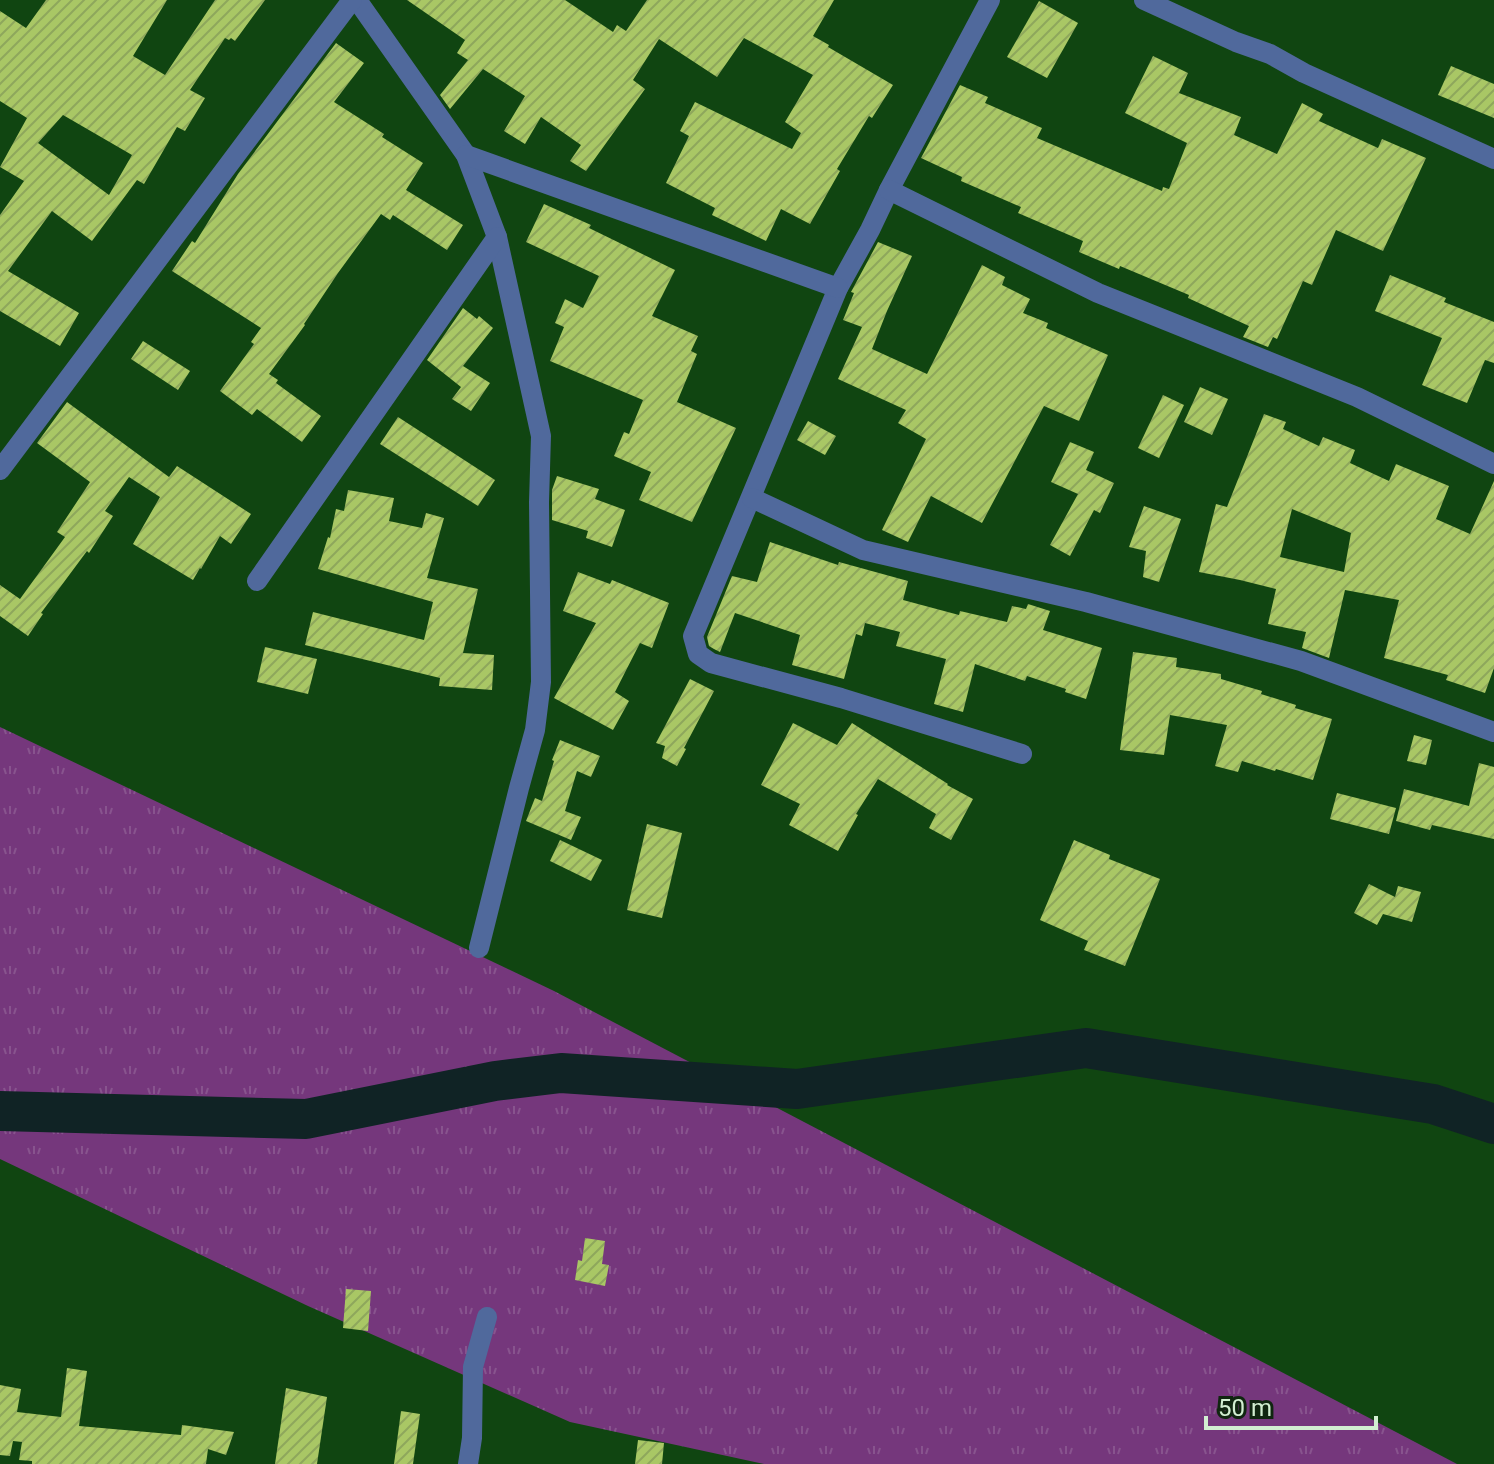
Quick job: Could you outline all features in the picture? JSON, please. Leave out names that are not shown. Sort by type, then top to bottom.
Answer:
[{"type":"street","points":[[0,470],[354,0],[466,155],[497,237],[541,436],[541,682],[535,730],[479,948]]},
{"type":"street","points":[[990,0],[838,288],[693,636],[698,654],[711,663],[841,698],[1022,754]]},
{"type":"street","points":[[1144,0],[1270,54],[1304,73],[1494,159]]},
{"type":"street","points":[[466,155],[838,288]]},
{"type":"street","points":[[889,190],[1098,293],[1357,397],[1494,464]]},
{"type":"street","points":[[257,581],[497,237]]},
{"type":"street","points":[[752,498],[863,550],[1086,602],[1301,661],[1494,732]]},
{"type":"street","points":[[468,1464],[474,1400],[473,1367],[487,1317]]},
{"type":"green space","points":[[0,727],[554,991],[1457,1464],[764,1464],[570,1422],[308,1306],[0,1159]]},
{"type":"building","points":[[46,0],[167,0],[133,56],[165,75],[215,0],[265,0],[235,41],[225,38],[190,90],[205,98],[185,131],[177,127],[144,184],[137,180],[92,241],[52,211],[8,271],[79,313],[60,346],[0,311],[0,215],[24,181],[0,167],[27,118],[0,101],[0,11],[26,28]],"holes":[[[63,115],[132,155],[109,195],[38,143]]]},
{"type":"building","points":[[407,0],[565,0],[613,32],[617,25],[626,31],[647,0],[834,0],[813,36],[893,85],[872,118],[869,116],[837,169],[840,171],[810,224],[781,209],[766,241],[712,215],[715,208],[666,183],[689,136],[680,131],[695,102],[792,149],[801,133],[785,122],[813,75],[744,38],[717,77],[659,39],[633,80],[645,89],[586,171],[570,161],[581,145],[541,117],[525,144],[504,131],[525,96],[483,69],[450,109],[440,95],[468,60],[457,53],[465,40]]},
{"type":"building","points":[[1039,1],[1078,23],[1047,78],[1007,57]]},
{"type":"building","points":[[336,43],[364,63],[334,102],[423,163],[406,190],[463,225],[447,250],[393,215],[390,220],[381,214],[269,374],[278,380],[276,383],[321,416],[302,442],[257,409],[252,415],[220,391],[254,344],[251,342],[261,328],[172,271],[192,241],[195,243],[238,174]]},
{"type":"building","points":[[1153,56],[1188,73],[1179,93],[1241,117],[1234,135],[1277,154],[1302,103],[1323,114],[1319,121],[1378,148],[1382,139],[1426,158],[1383,251],[1336,230],[1312,285],[1303,281],[1277,339],[1273,337],[1268,347],[1243,337],[1249,326],[1188,298],[1189,295],[1079,252],[1083,241],[1018,213],[1021,207],[961,181],[962,177],[921,158],[960,85],[988,97],[985,103],[1042,128],[1037,138],[1162,191],[1163,187],[1169,189],[1187,143],[1125,113]]},
{"type":"building","points":[[1451,66],[1494,84],[1494,118],[1438,95]]},
{"type":"building","points":[[544,204],[675,270],[652,316],[698,336],[691,351],[697,354],[677,402],[736,428],[692,522],[639,500],[651,472],[614,456],[624,432],[629,434],[643,400],[550,361],[564,327],[555,323],[565,299],[583,308],[599,276],[526,242]]},
{"type":"building","points":[[878,242],[912,256],[872,349],[927,374],[982,265],[1005,277],[1002,285],[1030,299],[1023,313],[1048,323],[1046,328],[1108,355],[1079,421],[1044,406],[982,523],[931,496],[908,542],[882,530],[926,439],[898,423],[906,410],[838,379],[862,327],[843,320],[854,293],[851,292]]},
{"type":"building","points":[[1390,275],[1494,322],[1494,363],[1485,360],[1467,403],[1422,385],[1442,338],[1375,311]]},
{"type":"building","points":[[463,308],[493,328],[463,366],[490,383],[471,411],[452,399],[461,387],[427,360]]},
{"type":"building","points":[[143,341],[190,371],[178,390],[131,359]]},
{"type":"building","points":[[1200,387],[1228,399],[1212,435],[1184,422]]},
{"type":"building","points":[[1163,395],[1184,405],[1159,458],[1138,448]]},
{"type":"building","points":[[67,402],[169,477],[177,466],[251,514],[231,544],[220,536],[193,580],[133,544],[160,497],[129,477],[105,511],[113,516],[89,553],[87,551],[41,613],[28,636],[0,616],[0,585],[20,599],[65,537],[57,532],[90,482],[37,443]]},
{"type":"building","points":[[1264,414],[1286,422],[1283,429],[1319,446],[1323,437],[1355,450],[1350,463],[1389,481],[1396,464],[1449,486],[1436,519],[1470,534],[1494,481],[1494,668],[1485,693],[1446,680],[1448,675],[1384,658],[1399,600],[1345,590],[1329,658],[1302,648],[1306,632],[1268,624],[1276,589],[1199,572],[1216,504],[1227,507]],"holes":[[[1292,509],[1351,533],[1344,572],[1280,557]]]},
{"type":"building","points":[[398,417],[495,480],[478,506],[380,444]]},
{"type":"building","points":[[808,421],[836,436],[825,455],[797,440]]},
{"type":"building","points":[[1070,442],[1094,452],[1086,470],[1114,483],[1100,513],[1094,510],[1070,556],[1050,545],[1078,494],[1051,482]]},
{"type":"building","points":[[557,476],[599,489],[595,499],[625,510],[612,547],[586,538],[588,531],[552,520],[552,490]]},
{"type":"building","points":[[348,490],[394,498],[389,521],[422,528],[426,513],[444,518],[427,578],[478,589],[463,653],[494,655],[492,690],[439,686],[440,678],[305,645],[313,612],[424,640],[433,602],[318,569],[330,538],[336,509],[344,511]]},
{"type":"building","points":[[1144,506],[1181,519],[1159,582],[1143,577],[1146,551],[1129,547]]},
{"type":"building","points":[[770,542],[838,565],[839,562],[908,581],[903,600],[959,615],[960,611],[1007,622],[1012,606],[1026,609],[1028,604],[1050,611],[1043,630],[1102,648],[1086,699],[1027,676],[1025,681],[975,664],[963,712],[934,704],[946,659],[896,646],[900,632],[865,623],[862,636],[856,634],[844,679],[792,665],[800,635],[735,613],[720,652],[714,649],[709,646],[707,637],[732,576],[757,582]]},
{"type":"building","points":[[578,572],[610,584],[612,580],[669,603],[652,648],[640,643],[615,692],[629,701],[613,730],[554,698],[596,623],[563,611]]},
{"type":"building","points":[[265,647],[317,659],[308,694],[257,682]]},
{"type":"building","points":[[1133,652],[1177,658],[1176,667],[1221,674],[1221,679],[1262,691],[1261,694],[1296,705],[1295,708],[1332,719],[1313,780],[1242,761],[1238,772],[1215,766],[1227,725],[1170,715],[1164,755],[1120,750]]},
{"type":"building","points":[[690,679],[714,691],[677,766],[662,758],[665,746],[656,743]]},
{"type":"building","points":[[793,723],[837,745],[852,723],[973,799],[951,840],[929,828],[936,814],[878,779],[838,851],[789,825],[800,804],[761,785]]},
{"type":"building","points":[[1414,735],[1432,740],[1426,765],[1407,761]]},
{"type":"building","points":[[560,740],[600,756],[591,777],[577,771],[565,811],[581,817],[571,840],[526,821],[535,798],[542,801]]},
{"type":"building","points":[[1479,763],[1494,767],[1494,839],[1432,825],[1430,830],[1396,821],[1404,789],[1469,806]]},
{"type":"building","points":[[1337,793],[1396,808],[1389,834],[1330,819]]},
{"type":"building","points":[[647,824],[682,833],[662,918],[627,910]]},
{"type":"building","points":[[560,840],[602,860],[591,881],[550,861]]},
{"type":"building","points":[[1074,840],[1110,855],[1109,859],[1160,879],[1125,966],[1084,950],[1088,941],[1040,920]]},
{"type":"building","points":[[1369,884],[1395,897],[1398,886],[1421,892],[1412,922],[1383,914],[1377,925],[1354,913]]},
{"type":"building","points":[[585,1238],[605,1241],[602,1264],[609,1265],[605,1286],[575,1280],[578,1260],[582,1261]]},
{"type":"building","points":[[346,1289],[371,1291],[368,1331],[343,1328]]},
{"type":"building","points":[[67,1368],[87,1371],[79,1426],[181,1435],[182,1425],[234,1432],[226,1455],[208,1449],[206,1464],[32,1464],[32,1461],[19,1460],[22,1442],[13,1441],[10,1456],[0,1455],[0,1385],[21,1389],[17,1412],[61,1417]]},
{"type":"building","points":[[286,1388],[327,1397],[317,1464],[275,1464]]},
{"type":"building","points":[[401,1411],[420,1414],[413,1464],[394,1464]]},
{"type":"building","points":[[638,1440],[664,1443],[662,1464],[635,1464]]},
{"type":"waterway","points":[[0,1111],[306,1119],[495,1081],[561,1073],[797,1089],[1086,1048],[1433,1104],[1494,1124]]}]
